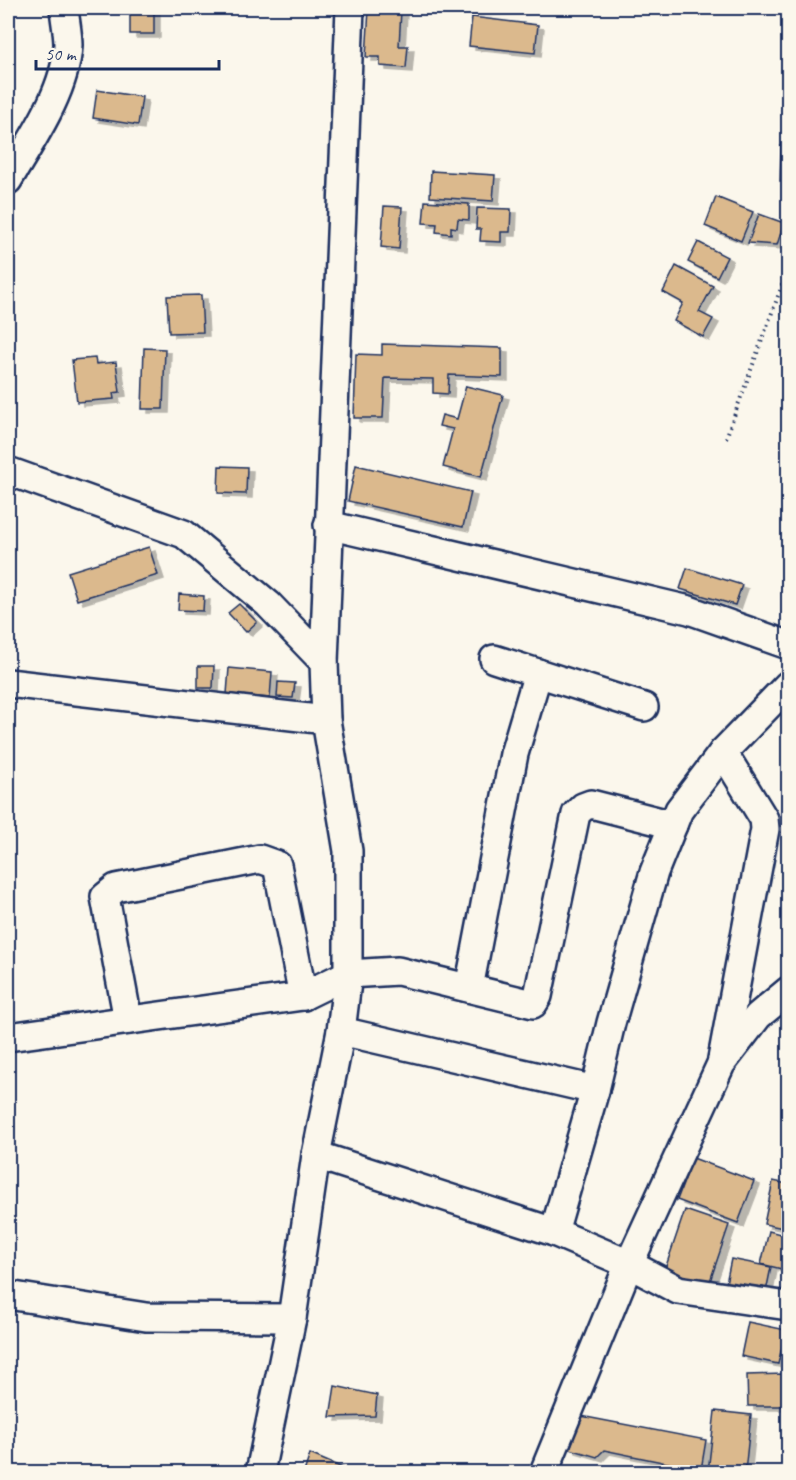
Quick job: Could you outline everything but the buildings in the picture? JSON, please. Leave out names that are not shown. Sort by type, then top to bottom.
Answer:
[{"type":"street","points":[[8,180],[60,83],[68,45],[64,8]]},
{"type":"street","points":[[260,1473],[292,1318],[316,1155],[341,1031],[348,975],[348,851],[326,720],[324,662],[350,8]]},
{"type":"street","points":[[8,471],[184,534],[268,604],[324,662]]},
{"type":"street","points":[[328,525],[689,610],[789,645]]},
{"type":"street","points":[[494,659],[644,707]]},
{"type":"street","points":[[469,988],[514,754],[538,673]]},
{"type":"street","points":[[8,683],[326,720]]},
{"type":"street","points":[[554,1232],[654,872],[679,810],[723,752],[789,686]]},
{"type":"street","points":[[721,1064],[765,830],[764,819],[723,752]]},
{"type":"street","points":[[8,1038],[303,996],[348,975],[398,971],[533,1004],[538,996],[576,814],[583,807],[591,804],[673,825]]},
{"type":"street","points":[[128,1020],[105,897],[116,888],[260,859],[277,865],[303,996]]},
{"type":"street","points":[[544,1473],[630,1264],[721,1064],[758,1016],[789,991]]},
{"type":"street","points":[[341,1031],[595,1090]]},
{"type":"street","points":[[316,1155],[554,1232],[630,1264],[678,1290],[789,1305]]},
{"type":"street","points":[[8,1295],[146,1317],[292,1318]]},
{"type":"path","points":[[726,438],[789,269]]}]
